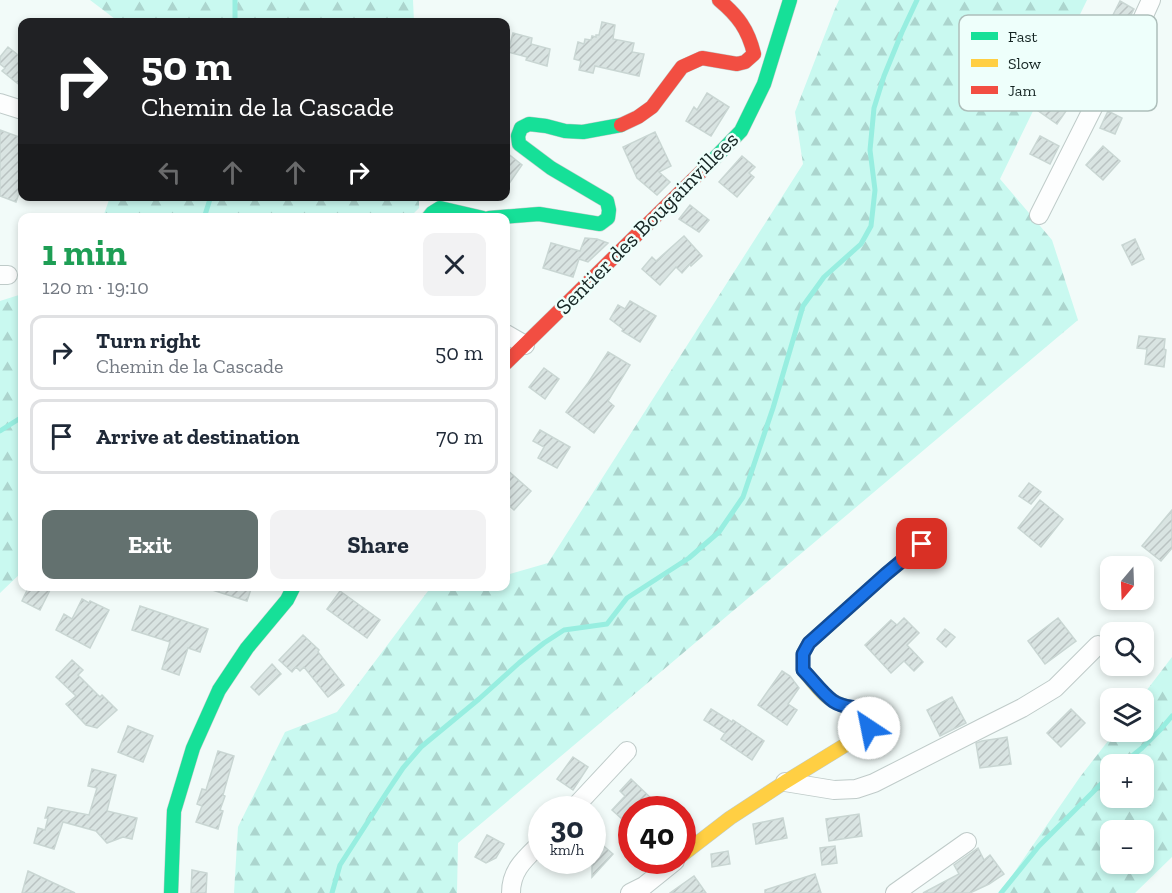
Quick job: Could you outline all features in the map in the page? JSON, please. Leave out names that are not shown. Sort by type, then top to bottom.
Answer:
[{"type":"main road","points":[[510,216],[539,214],[589,224],[600,224],[608,218],[607,201],[564,176],[519,144],[518,136],[521,128],[529,124],[583,132],[622,125],[652,107],[682,67],[702,58],[737,64],[745,62],[754,54],[750,38],[744,25],[719,0]]},
{"type":"main road","name":"Sentier des Bougainvillees","points":[[510,359],[741,131],[764,84],[790,0]]},
{"type":"main road","points":[[432,213],[440,208],[462,213]]},
{"type":"main road","points":[[696,844],[730,818],[860,736],[869,728],[872,717],[866,711],[844,706],[832,700],[803,670],[803,654],[809,643],[922,544]]},
{"type":"main road","points":[[171,893],[174,811],[193,748],[219,690],[247,648],[290,593]]},
{"type":"street","points":[[1144,15],[1151,0]]},
{"type":"street","points":[[754,54],[772,54]]},
{"type":"street","points":[[0,103],[18,109]]},
{"type":"street","points":[[1039,214],[1091,111]]},
{"type":"street","points":[[510,336],[525,345]]},
{"type":"street","points":[[784,782],[834,790],[856,789],[874,783],[1031,703],[1055,688],[1098,645]]},
{"type":"street","points":[[585,796],[627,751]]},
{"type":"street","points":[[895,893],[967,842]]},
{"type":"street","points":[[511,893],[513,874],[528,856]]},
{"type":"street","points":[[630,893],[644,886],[659,874]]},
{"type":"green space","points":[[90,0],[413,0],[414,18],[114,18]]},
{"type":"green space","points":[[839,0],[1087,0],[1080,15],[959,15],[959,111],[1033,111],[1000,179],[1052,240],[1078,320],[458,843],[457,893],[234,893],[238,827],[285,732],[337,712],[428,591],[510,591],[510,574],[548,563],[803,164],[795,112]]},
{"type":"green space","points":[[109,201],[419,201],[419,208],[414,213],[104,213]]},
{"type":"green space","points":[[18,295],[18,576],[0,593],[0,301]]},
{"type":"green space","points":[[1172,657],[1172,857],[1135,893],[1000,893],[1080,777],[1107,742],[1154,742],[1154,688],[1148,688]]},
{"type":"building","points":[[1120,1],[1134,9],[1131,15],[1113,15]]},
{"type":"building","points":[[602,22],[615,25],[613,39],[634,43],[632,52],[644,54],[639,76],[595,66],[593,73],[579,70],[581,61],[574,59],[578,42],[584,44],[585,39],[591,40],[592,36],[599,35]]},
{"type":"building","points":[[513,33],[532,38],[531,44],[550,49],[547,66],[510,53]]},
{"type":"building","points":[[8,47],[18,55],[18,84],[2,71],[5,68],[0,64],[0,57]]},
{"type":"building","points":[[707,93],[729,107],[711,136],[686,121],[694,107],[697,110]]},
{"type":"building","points":[[1038,111],[1066,111],[1057,124]]},
{"type":"building","points":[[1108,111],[1122,118],[1115,134],[1100,128]]},
{"type":"building","points":[[0,130],[18,137],[18,196],[16,202],[0,196]]},
{"type":"building","points":[[655,132],[671,166],[659,172],[670,182],[657,195],[637,178],[623,147]]},
{"type":"building","points":[[1040,136],[1059,146],[1050,164],[1030,154]]},
{"type":"building","points":[[1103,146],[1120,161],[1103,180],[1086,165]]},
{"type":"building","points":[[510,155],[522,165],[510,182]]},
{"type":"building","points":[[742,156],[755,167],[749,173],[754,177],[737,197],[719,182]]},
{"type":"building","points":[[690,205],[709,220],[699,232],[679,219]]},
{"type":"building","points":[[684,236],[702,256],[682,273],[676,267],[660,285],[642,269],[652,257],[656,261]]},
{"type":"building","points":[[585,238],[608,243],[588,262],[579,259],[573,277],[543,268],[551,243],[580,251]]},
{"type":"building","points":[[1135,239],[1144,259],[1132,265],[1122,245]]},
{"type":"building","points":[[630,301],[656,316],[640,342],[622,331],[623,329],[610,319],[618,305],[625,309]]},
{"type":"building","points":[[1139,336],[1165,339],[1164,367],[1145,364],[1147,349],[1137,348]]},
{"type":"building","points":[[608,352],[630,365],[608,401],[614,406],[594,433],[566,412]]},
{"type":"building","points":[[544,368],[559,379],[545,399],[529,387]]},
{"type":"building","points":[[540,430],[570,447],[557,468],[538,458],[544,447],[533,441]]},
{"type":"building","points":[[510,473],[531,491],[514,510],[510,506]]},
{"type":"building","points":[[1029,483],[1041,492],[1031,504],[1019,496]]},
{"type":"building","points":[[1040,500],[1063,519],[1041,547],[1018,528]]},
{"type":"building","points":[[1172,510],[1172,548],[1161,561],[1142,546]]},
{"type":"building","points":[[27,591],[50,591],[40,610],[22,601]]},
{"type":"building","points":[[215,591],[250,591],[247,601]]},
{"type":"building","points":[[340,591],[380,620],[367,638],[327,609]]},
{"type":"building","points":[[82,599],[109,610],[90,648],[56,630],[64,614],[72,619]]},
{"type":"building","points":[[140,606],[208,629],[200,652],[188,648],[179,675],[162,669],[170,642],[132,630]]},
{"type":"building","points":[[904,618],[919,633],[907,645],[923,662],[914,671],[904,661],[891,673],[865,645],[891,620],[897,625]]},
{"type":"building","points":[[1058,618],[1076,641],[1045,664],[1028,641]]},
{"type":"building","points":[[945,629],[955,637],[946,647],[937,639]]},
{"type":"building","points":[[303,635],[319,650],[318,652],[344,685],[328,697],[304,667],[300,671],[296,667],[292,672],[279,660]]},
{"type":"building","points":[[72,660],[83,670],[78,675],[117,710],[97,728],[86,725],[66,704],[76,696],[56,677]]},
{"type":"building","points":[[272,664],[281,674],[259,695],[251,687]]},
{"type":"building","points":[[782,671],[790,676],[799,688],[788,704],[797,710],[787,725],[758,705]]},
{"type":"building","points":[[952,697],[966,723],[940,736],[927,710]]},
{"type":"building","points":[[711,709],[732,722],[733,720],[764,741],[752,760],[721,739],[725,733],[704,720]]},
{"type":"building","points":[[1071,709],[1085,723],[1061,747],[1047,733]]},
{"type":"building","points":[[128,726],[153,736],[143,762],[118,752]]},
{"type":"building","points":[[1007,737],[1011,764],[980,768],[976,743]]},
{"type":"building","points":[[218,751],[234,756],[223,795],[225,796],[220,810],[223,811],[218,829],[196,822],[202,806],[197,804],[202,789],[206,790]]},
{"type":"building","points":[[573,757],[588,767],[573,790],[557,779]]},
{"type":"building","points":[[92,769],[116,775],[107,811],[137,818],[132,839],[123,837],[107,843],[96,831],[63,822],[54,849],[34,843],[38,828],[45,830],[48,807],[89,815],[97,788],[88,786]]},
{"type":"building","points":[[631,779],[649,796],[625,796],[620,791]]},
{"type":"building","points":[[618,804],[618,815],[612,810]]},
{"type":"building","points":[[859,814],[862,836],[829,841],[826,819]]},
{"type":"building","points":[[783,818],[787,838],[756,844],[753,824]]},
{"type":"building","points":[[487,835],[504,844],[496,858],[486,863],[475,857]]},
{"type":"building","points":[[835,846],[837,863],[822,865],[820,848]]},
{"type":"building","points":[[606,848],[613,854],[606,862]]},
{"type":"building","points":[[978,848],[984,860],[990,855],[1004,874],[970,893],[923,893],[959,874],[954,865]]},
{"type":"building","points":[[728,851],[730,864],[712,867],[711,854]]},
{"type":"building","points":[[192,870],[207,873],[206,893],[191,893]]},
{"type":"building","points":[[28,871],[75,893],[22,893]]},
{"type":"building","points":[[815,874],[821,893],[765,893],[765,890]]},
{"type":"building","points":[[694,876],[706,893],[670,893]]},
{"type":"waterway","points":[[235,0],[235,18]]},
{"type":"waterway","points":[[332,893],[340,865],[403,768],[421,747],[544,643],[564,630],[607,624],[627,598],[689,558],[719,532],[743,497],[773,408],[803,306],[824,277],[861,244],[871,226],[875,190],[870,150],[874,108],[884,76],[917,0]]},
{"type":"waterway","points":[[206,213],[209,201]]},
{"type":"waterway","points":[[0,431],[18,420]]},
{"type":"waterway","points":[[1135,754],[1172,716]]},
{"type":"waterway","points":[[1001,893],[1039,846],[1100,785]]},
{"type":"traffic: fast","points":[[710,163],[741,131],[764,84],[790,0]]},
{"type":"traffic: fast","points":[[510,216],[539,214],[600,224],[608,218],[607,201],[551,168],[519,144],[518,136],[521,128],[529,124],[583,132],[621,125]]},
{"type":"traffic: fast","points":[[432,213],[440,208],[462,213]]},
{"type":"traffic: fast","points":[[171,893],[174,811],[193,748],[219,690],[247,648],[287,600],[292,591]]},
{"type":"traffic: slow","points":[[696,844],[730,818],[860,736],[869,728],[872,717],[864,711],[841,705],[827,697],[818,688],[803,670],[803,654],[809,643],[922,545]]},
{"type":"traffic: jam","points":[[621,125],[652,107],[682,67],[702,58],[737,64],[745,62],[754,54],[749,37],[741,24],[719,0]]},
{"type":"traffic: jam","points":[[510,359],[710,163]]},
{"type":"route","points":[[869,728],[872,717],[866,711],[844,706],[832,700],[803,670],[803,654],[809,643],[922,544]]}]
